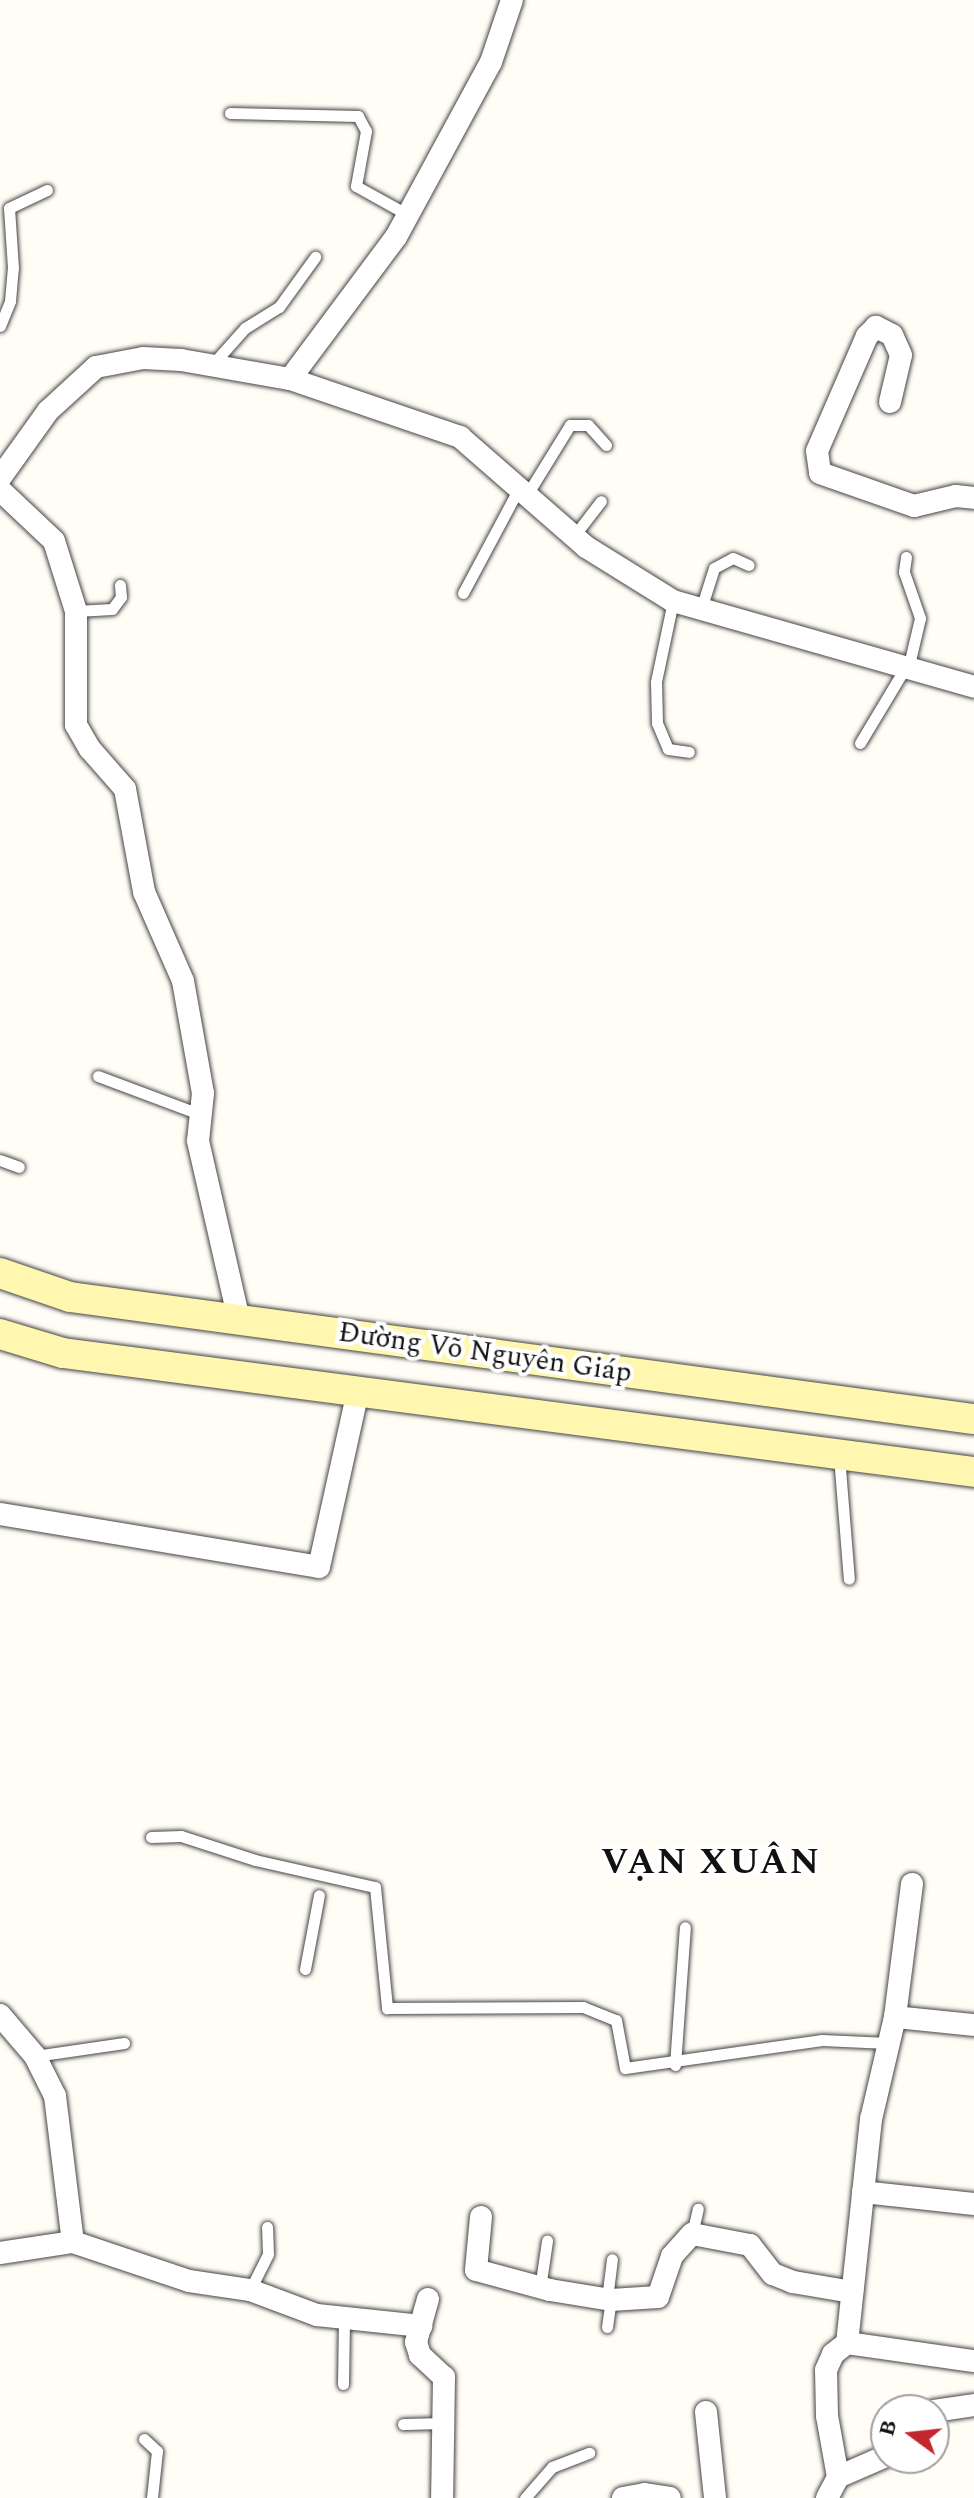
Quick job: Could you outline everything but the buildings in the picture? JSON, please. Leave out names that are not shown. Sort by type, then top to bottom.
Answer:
[{"type":"main road","name":"Đường Võ Nguyên Giáp","points":[[0,1273],[70,1297],[974,1419]]},
{"type":"main road","name":"Đường Võ Nguyên Giáp","points":[[0,1334],[63,1353],[974,1472]]},
{"type":"street","points":[[290,379],[408,215],[491,62],[512,0]]},
{"type":"street","points":[[890,402],[901,355],[892,335],[876,327],[867,336],[817,451],[820,473],[914,506],[956,496],[974,498]]},
{"type":"street","points":[[0,478],[48,411],[96,367],[143,358],[212,365],[290,379],[449,431],[524,490],[574,536],[634,580],[673,601],[974,687]]},
{"type":"street","points":[[0,490],[54,541],[76,611],[76,725],[90,749],[125,789],[144,892],[183,981],[200,1069],[198,1141],[239,1320]]},
{"type":"street","points":[[0,1514],[319,1567],[358,1391]]},
{"type":"street","points":[[827,2498],[838,2477],[826,2370],[847,2343],[863,2192],[895,2017],[912,1884]]},
{"type":"street","points":[[0,2015],[35,2056],[55,2096],[73,2242]]},
{"type":"street","points":[[895,2017],[974,2025]]},
{"type":"street","points":[[863,2192],[974,2204]]},
{"type":"street","points":[[481,2217],[476,2270],[540,2288],[609,2300],[658,2297],[672,2256],[692,2234],[750,2245],[773,2274],[793,2282],[852,2292]]},
{"type":"street","points":[[0,2253],[73,2242],[189,2281],[250,2290],[344,2320],[421,2326]]},
{"type":"street","points":[[428,2299],[417,2350],[444,2377],[442,2498]]},
{"type":"street","points":[[847,2343],[974,2361]]},
{"type":"street","points":[[950,2409],[974,2405]]},
{"type":"street","points":[[706,2412],[715,2498]]},
{"type":"street","points":[[838,2477],[870,2463]]},
{"type":"street","points":[[623,2498],[645,2494],[670,2498]]},
{"type":"lane","points":[[230,113],[358,116],[366,131],[356,186],[408,215]]},
{"type":"lane","points":[[0,326],[10,301],[13,268],[9,208],[47,190]]},
{"type":"lane","points":[[212,365],[245,328],[279,307],[315,257]]},
{"type":"lane","points":[[463,593],[524,490],[570,425],[588,425],[606,445]]},
{"type":"lane","points":[[574,536],[601,501]]},
{"type":"lane","points":[[860,743],[906,668],[920,618],[904,572],[906,557]]},
{"type":"lane","points":[[701,609],[714,568],[733,558],[749,565]]},
{"type":"lane","points":[[76,611],[112,609],[121,597],[120,585]]},
{"type":"lane","points":[[673,601],[656,682],[657,723],[668,749],[689,752]]},
{"type":"lane","points":[[98,1076],[199,1114]]},
{"type":"lane","points":[[0,1160],[19,1167]]},
{"type":"lane","points":[[839,1454],[849,1579]]},
{"type":"lane","points":[[151,1837],[181,1836],[255,1860],[322,1876],[367,1882],[377,1892],[382,1999],[387,2008],[583,2007],[616,2020],[625,2068],[675,2065],[822,2040],[888,2043]]},
{"type":"lane","points":[[305,1969],[319,1895]]},
{"type":"lane","points":[[675,2065],[685,1927]]},
{"type":"lane","points":[[35,2056],[124,2043]]},
{"type":"lane","points":[[692,2234],[698,2209]]},
{"type":"lane","points":[[250,2290],[268,2254],[267,2227]]},
{"type":"lane","points":[[540,2288],[547,2241]]},
{"type":"lane","points":[[607,2327],[612,2259]]},
{"type":"lane","points":[[343,2384],[344,2320]]},
{"type":"lane","points":[[403,2424],[445,2423]]},
{"type":"lane","points":[[144,2439],[157,2451],[152,2498]]},
{"type":"lane","points":[[525,2498],[552,2467],[589,2453]]},
{"type":"district","name":"VẠN XUÂN","points":[[711,1863]]}]
